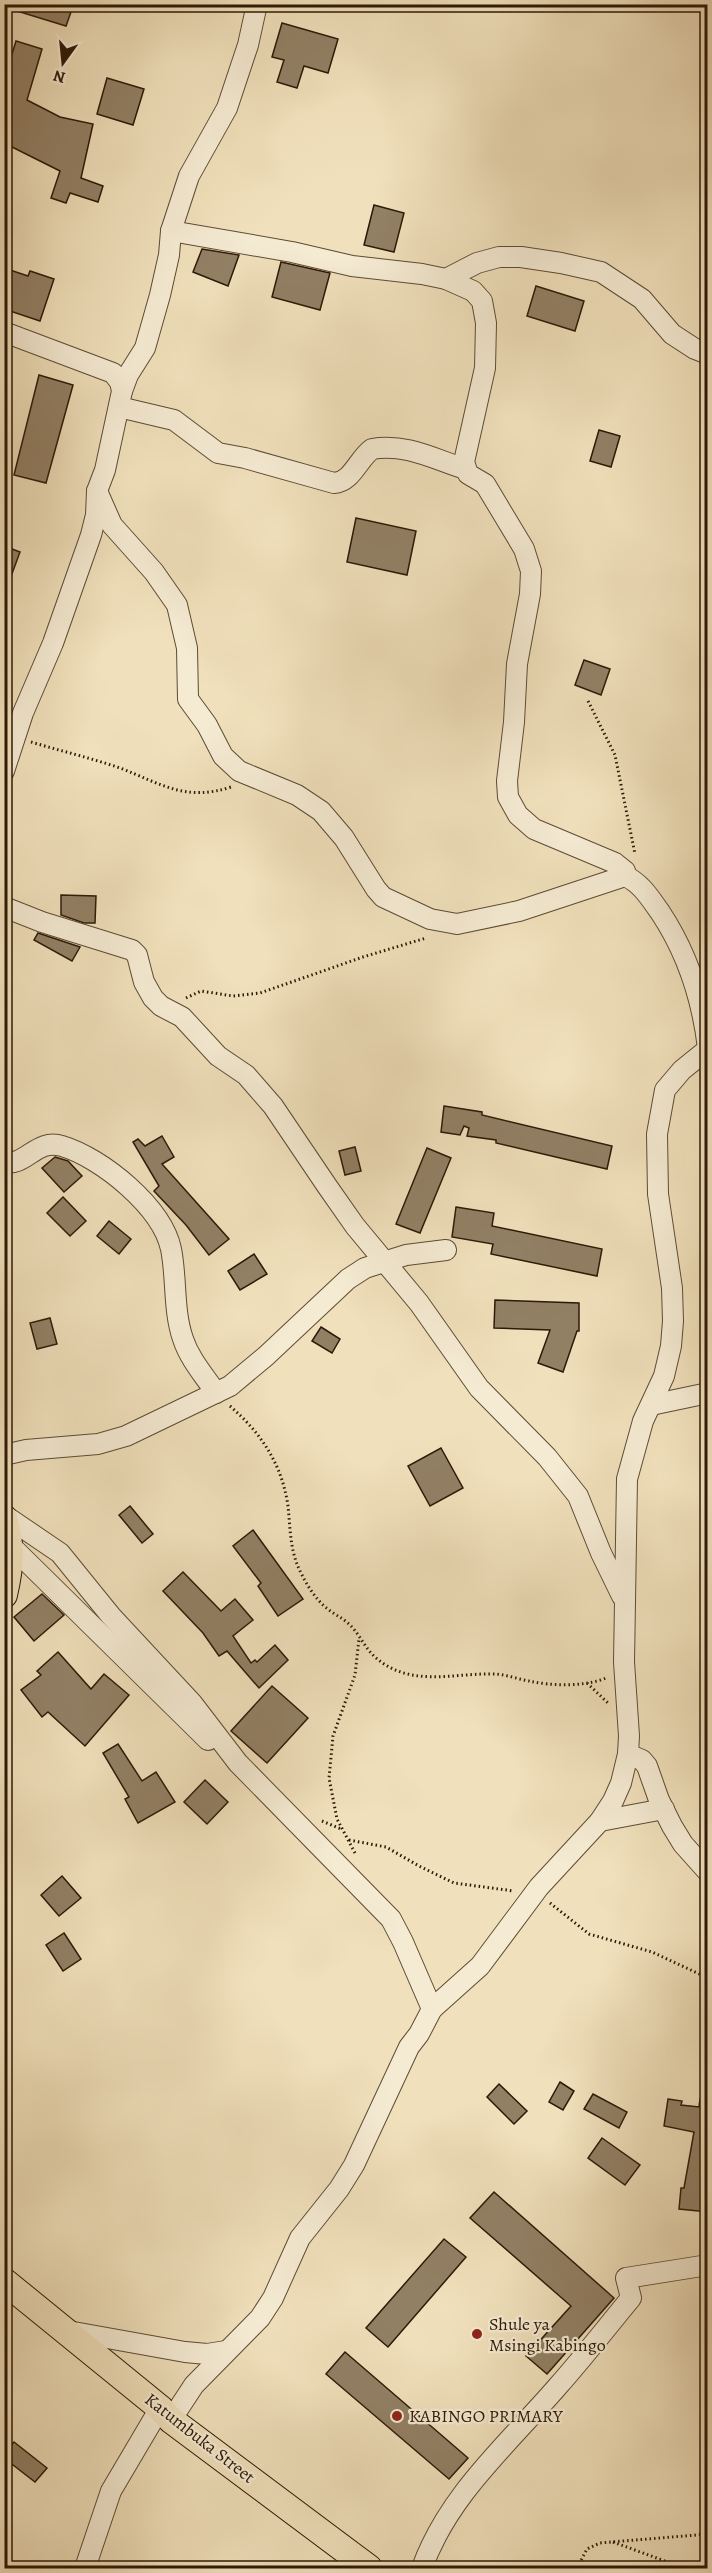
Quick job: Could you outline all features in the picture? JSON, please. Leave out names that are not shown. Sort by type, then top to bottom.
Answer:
[{"type":"main road","points":[[4,1516],[11,1545],[9,1573],[4,1595]]},
{"type":"main road","name":"Katumbuka Street","points":[[4,2281],[68,2331],[165,2414],[369,2568]]},
{"type":"street","points":[[4,771],[80,569],[96,514],[97,491],[105,470],[121,399],[128,375],[145,348],[169,255],[171,231],[189,176],[227,108],[248,45],[257,4]]},
{"type":"street","points":[[171,231],[292,252],[352,267],[446,279],[473,291],[482,301],[486,323],[485,368],[464,462],[465,469],[468,474],[485,484],[524,549],[531,571],[530,594],[517,664],[514,722],[507,781],[508,797],[518,815],[534,829],[555,839],[602,855],[625,870],[625,876]]},
{"type":"street","points":[[446,279],[477,263],[499,257],[561,263],[602,272],[642,299],[672,334],[695,349],[708,354]]},
{"type":"street","points":[[4,332],[113,373],[120,382],[121,399]]},
{"type":"street","points":[[121,399],[174,420],[211,450],[218,453],[245,458],[334,483],[342,483],[347,479],[366,453],[372,449],[388,446],[415,451],[465,469]]},
{"type":"street","points":[[85,2568],[111,2492],[165,2414],[260,2318],[273,2298],[300,2238],[347,2177],[409,2047],[419,2034],[432,2009],[480,1966],[532,1896],[600,1821],[614,1801],[628,1754],[629,1736],[624,1662],[627,1479],[643,1421],[664,1376],[671,1346],[673,1321],[672,1288],[658,1194],[659,1115],[667,1086],[682,1070],[708,1049],[704,1017],[690,967],[653,902],[636,881],[625,876],[519,911],[457,924],[430,919],[383,897],[344,838],[321,811],[297,795],[251,778],[239,771],[223,756],[207,725],[190,704],[187,691],[188,648],[177,605],[154,572],[112,525],[97,491]]},
{"type":"street","points":[[7,915],[129,948],[137,955],[144,982],[153,998],[161,1006],[188,1022],[218,1056],[246,1076],[273,1106],[327,1186],[413,1295],[479,1389],[547,1457],[578,1496],[596,1543],[624,1601]]},
{"type":"street","points":[[4,1162],[15,1163],[46,1144],[61,1145],[102,1167],[150,1207],[168,1237],[173,1263],[174,1295],[183,1340],[193,1363],[216,1393]]},
{"type":"street","points":[[4,1455],[26,1450],[113,1441],[216,1393],[243,1377],[348,1279],[365,1268],[384,1261],[446,1250]]},
{"type":"street","points":[[651,1405],[684,1400],[708,1393]]},
{"type":"street","points":[[4,1516],[60,1553],[111,1616],[192,1702],[238,1762],[391,1918],[404,1942],[432,2009]]},
{"type":"street","points":[[11,1545],[388,1918],[432,2009]]},
{"type":"street","points":[[628,1754],[642,1760],[647,1766],[664,1809],[683,1844],[708,1872]]},
{"type":"street","points":[[600,1821],[664,1809]]},
{"type":"street","points":[[422,2568],[431,2543],[473,2479],[558,2386],[631,2298],[626,2278],[708,2265]]},
{"type":"street","points":[[68,2331],[184,2352],[207,2354],[226,2351]]},
{"type":"path","points":[[588,701],[615,754],[636,858]]},
{"type":"path","points":[[16,735],[121,769],[171,790],[189,794],[218,792],[242,784],[251,778]]},
{"type":"path","points":[[170,1010],[179,1002],[201,991],[243,996],[272,990],[363,957],[444,933],[457,924]]},
{"type":"path","points":[[216,1393],[249,1422],[270,1451],[281,1478],[287,1502],[296,1563],[321,1604],[349,1624],[365,1647],[387,1667],[398,1672],[426,1678],[497,1674],[530,1682],[587,1683],[610,1677],[621,1670],[624,1662]]},
{"type":"path","points":[[358,1858],[334,1809],[329,1778],[333,1736],[355,1675],[359,1638]]},
{"type":"path","points":[[349,1840],[386,1847],[454,1883],[532,1896],[554,1905],[589,1934],[652,1952],[708,1978]]},
{"type":"path","points":[[577,2568],[587,2549],[612,2541],[708,2534]]},
{"type":"path","points":[[612,2541],[684,2568]]},
{"type":"building","points":[[7,4],[47,4],[71,12],[66,26],[7,8]]},
{"type":"building","points":[[282,23],[338,39],[328,73],[304,66],[297,88],[277,82],[284,60],[272,57]]},
{"type":"building","points":[[16,41],[42,49],[27,100],[60,117],[93,124],[81,178],[103,186],[98,202],[70,193],[66,203],[51,198],[60,171],[4,143],[4,80]]},
{"type":"building","points":[[107,78],[144,89],[133,125],[97,114]]},
{"type":"building","points":[[374,205],[404,213],[394,252],[364,245]]},
{"type":"building","points":[[202,249],[239,255],[228,286],[193,272]]},
{"type":"building","points":[[281,262],[330,273],[320,310],[272,297]]},
{"type":"building","points":[[4,268],[28,276],[30,271],[54,279],[40,321],[4,309]]},
{"type":"building","points":[[536,286],[584,301],[575,331],[527,316]]},
{"type":"building","points":[[39,375],[73,385],[46,483],[14,475]]},
{"type":"building","points":[[599,430],[620,436],[611,467],[590,461]]},
{"type":"building","points":[[356,518],[416,531],[407,575],[347,562]]},
{"type":"building","points":[[4,546],[20,552],[6,590],[4,590]]},
{"type":"building","points":[[584,660],[610,669],[601,695],[575,685]]},
{"type":"building","points":[[61,895],[96,896],[95,923],[84,923],[61,915]]},
{"type":"building","points":[[38,933],[80,947],[72,961],[34,940]]},
{"type":"building","points":[[444,1106],[482,1112],[482,1115],[612,1146],[607,1169],[496,1143],[496,1140],[467,1136],[469,1128],[464,1126],[460,1135],[441,1132]]},
{"type":"building","points":[[162,1136],[174,1157],[162,1164],[229,1239],[209,1255],[186,1225],[154,1191],[159,1186],[133,1142],[138,1139],[145,1146]]},
{"type":"building","points":[[355,1147],[361,1171],[345,1175],[339,1151]]},
{"type":"building","points":[[427,1148],[451,1158],[420,1233],[396,1224]]},
{"type":"building","points":[[55,1157],[68,1161],[82,1176],[64,1192],[42,1168]]},
{"type":"building","points":[[63,1197],[86,1221],[70,1236],[47,1213]]},
{"type":"building","points":[[456,1207],[494,1213],[492,1226],[602,1249],[597,1276],[491,1254],[493,1244],[452,1237]]},
{"type":"building","points":[[109,1221],[131,1239],[119,1254],[97,1236]]},
{"type":"building","points":[[254,1254],[267,1274],[240,1290],[228,1271]]},
{"type":"building","points":[[495,1300],[579,1303],[579,1331],[577,1331],[563,1372],[538,1363],[550,1330],[494,1328]]},
{"type":"building","points":[[50,1318],[57,1344],[37,1349],[30,1323]]},
{"type":"building","points":[[321,1327],[340,1339],[332,1353],[312,1341]]},
{"type":"building","points":[[441,1448],[463,1488],[430,1506],[408,1466]]},
{"type":"building","points":[[130,1506],[153,1534],[142,1543],[119,1515]]},
{"type":"building","points":[[253,1530],[303,1599],[278,1616],[258,1586],[261,1583],[233,1546]]},
{"type":"building","points":[[183,1572],[221,1611],[235,1599],[253,1620],[233,1636],[251,1663],[255,1660],[257,1662],[275,1645],[288,1660],[259,1688],[227,1651],[219,1656],[203,1633],[163,1591]]},
{"type":"building","points":[[42,1594],[64,1615],[34,1641],[14,1617]]},
{"type":"building","points":[[58,1652],[91,1689],[104,1674],[129,1695],[85,1746],[48,1712],[42,1717],[21,1690],[41,1675],[37,1671]]},
{"type":"building","points":[[272,1686],[308,1718],[267,1763],[231,1731]]},
{"type":"building","points":[[118,1744],[142,1781],[156,1772],[175,1802],[138,1823],[125,1799],[129,1797],[103,1753]]},
{"type":"building","points":[[205,1780],[228,1802],[207,1824],[184,1802]]},
{"type":"building","points":[[62,1876],[81,1898],[59,1916],[41,1895]]},
{"type":"building","points":[[64,1933],[81,1959],[63,1971],[46,1945]]},
{"type":"building","points":[[560,2082],[574,2091],[563,2110],[549,2102]]},
{"type":"building","points":[[499,2084],[527,2111],[514,2124],[487,2097]]},
{"type":"building","points":[[593,2094],[627,2112],[619,2128],[584,2109]]},
{"type":"building","points":[[668,2099],[682,2101],[681,2105],[699,2107],[700,2099],[708,2100],[708,2212],[679,2209],[681,2188],[684,2188],[694,2132],[664,2126]]},
{"type":"building","points":[[602,2138],[640,2165],[625,2185],[588,2158]]},
{"type":"building","points":[[494,2192],[614,2298],[547,2374],[526,2356],[571,2306],[470,2218]]},
{"type":"building","points":[[444,2239],[466,2257],[388,2347],[366,2328]]},
{"type":"building","name":"KABINGO PRIMARY","points":[[345,2352],[468,2458],[449,2479],[326,2374]]},
{"type":"building","points":[[14,2442],[47,2468],[35,2482],[4,2458],[4,2453]]},
{"type":"place","name":"Shule ya Msingi Kabingo","points":[[477,2334]]},
{"type":"place","name":"KABINGO PRIMARY","points":[[397,2416]]}]
